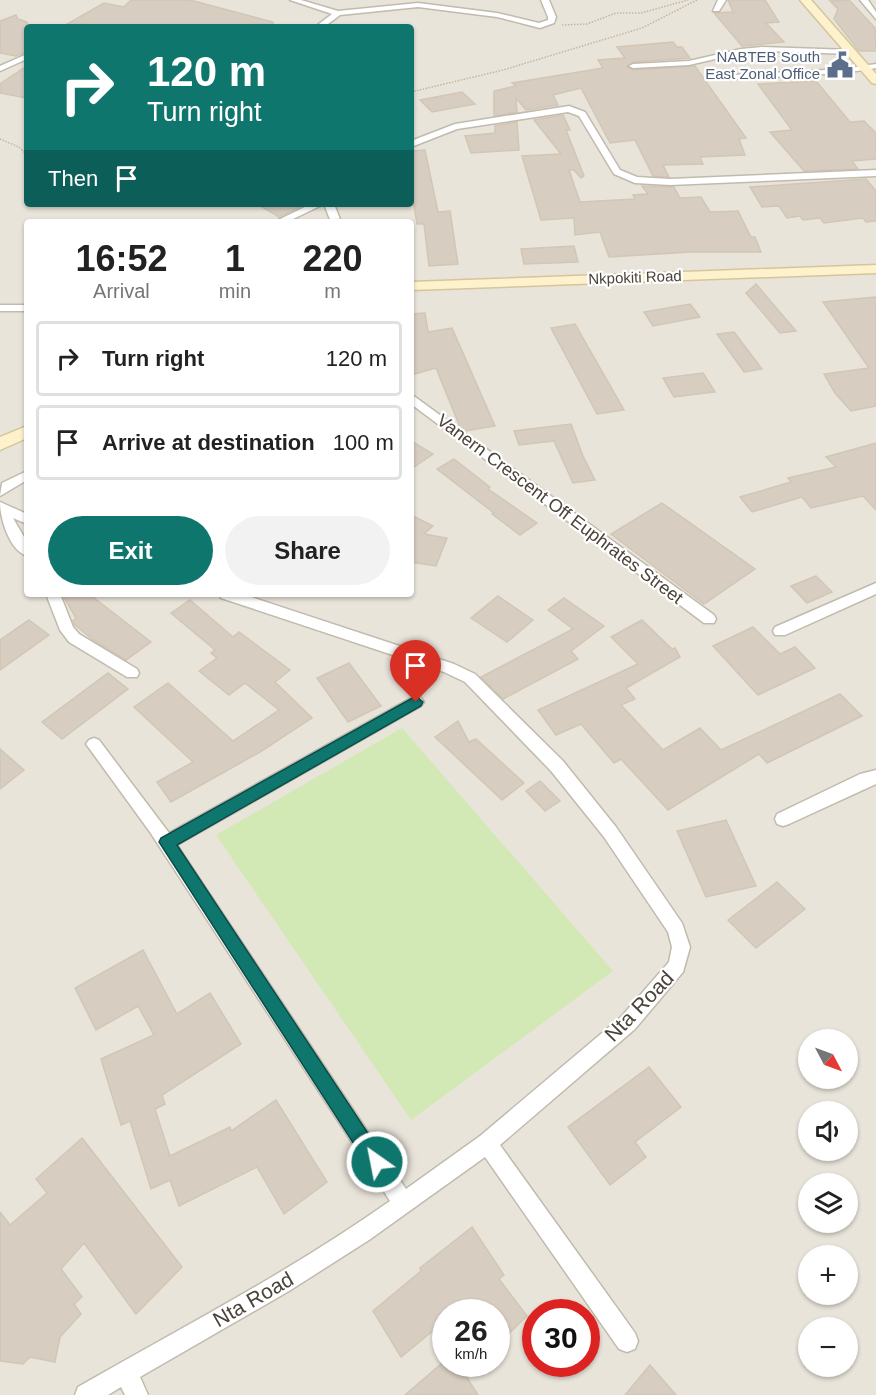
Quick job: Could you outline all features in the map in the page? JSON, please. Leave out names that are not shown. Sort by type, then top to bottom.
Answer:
[{"type":"main road","points":[[805,0],[851,52],[871,67],[876,81]]},
{"type":"main road","name":"Nkpokiti Road","points":[[414,286],[876,268]]},
{"type":"main road","points":[[0,444],[24,432]]},
{"type":"street","points":[[294,0],[338,13],[418,5],[497,15],[540,26],[550,21],[552,17],[545,0]]},
{"type":"street","points":[[716,9],[722,0]]},
{"type":"street","points":[[864,0],[876,17]]},
{"type":"street","points":[[323,24],[338,13]]},
{"type":"street","points":[[633,66],[689,63],[741,51],[762,49],[851,52]]},
{"type":"street","points":[[0,69],[24,58]]},
{"type":"street","points":[[732,77],[871,67]]},
{"type":"street","points":[[414,143],[455,127],[569,109],[582,114],[617,172],[635,180],[670,182],[876,173]]},
{"type":"street","points":[[286,219],[312,207]]},
{"type":"street","points":[[0,308],[24,308]]},
{"type":"street","name":"Vanern Crescent Off Euphrates Street","points":[[414,400],[709,619]]},
{"type":"street","points":[[0,492],[6,486],[24,477]]},
{"type":"street","points":[[0,506],[24,518]]},
{"type":"street","points":[[0,506],[16,537],[24,546]]},
{"type":"street","points":[[780,632],[876,588]]},
{"type":"street","points":[[54,597],[67,630],[74,638],[132,673]]},
{"type":"street","name":"Nta Road","points":[[86,1395],[281,1283],[362,1233],[487,1143],[628,1023],[677,966],[681,947],[676,929],[610,832],[558,765],[470,678],[449,668],[235,597]]},
{"type":"street","points":[[167,842],[416,702]]},
{"type":"street","points":[[94,744],[167,842],[403,1203]]},
{"type":"street","points":[[783,819],[866,779],[876,777]]},
{"type":"street","points":[[487,1143],[627,1341]]},
{"type":"street","points":[[125,1371],[137,1395]]},
{"type":"path","points":[[540,26],[587,24],[616,14],[641,13],[688,0]]},
{"type":"path","points":[[414,91],[503,70],[642,28],[696,0]]},
{"type":"path","points":[[0,139],[19,147],[24,152]]},
{"type":"shaded area","points":[[0,0],[876,0],[876,1395],[0,1395]]},
{"type":"green space","points":[[402,728],[613,971],[411,1120],[216,835]]},
{"type":"building","points":[[131,0],[190,0],[273,22],[273,24],[67,24],[104,3],[124,7]]},
{"type":"building","points":[[728,0],[765,0],[779,22],[766,23],[784,42],[742,46],[714,13],[733,12]]},
{"type":"building","points":[[849,0],[875,28],[876,51],[859,51],[834,19],[838,9],[830,1]]},
{"type":"building","points":[[16,15],[18,19],[27,22],[24,24],[24,53],[16,56],[0,53],[0,21]]},
{"type":"building","points":[[673,42],[677,47],[682,47],[690,58],[633,62],[627,67],[633,70],[695,66],[746,138],[739,139],[745,155],[700,157],[703,164],[663,165],[669,177],[653,176],[635,140],[610,143],[581,88],[553,95],[558,105],[526,110],[516,98],[517,112],[494,116],[494,91],[516,86],[512,83],[603,68],[598,60],[625,58],[617,47]]},
{"type":"building","points":[[24,68],[24,97],[0,93],[0,84]]},
{"type":"building","points":[[816,81],[850,122],[864,121],[876,133],[876,159],[852,161],[858,169],[804,171],[770,132],[792,130],[758,84]]},
{"type":"building","points":[[462,92],[475,104],[432,112],[420,100]]},
{"type":"building","points":[[563,115],[570,130],[566,130],[584,176],[581,178],[574,170],[569,170],[580,202],[635,199],[633,195],[648,194],[642,186],[674,187],[680,198],[701,197],[710,212],[738,211],[751,237],[755,237],[761,252],[691,252],[609,257],[600,232],[575,235],[574,218],[541,220],[522,156],[561,154],[534,120]]},
{"type":"building","points":[[517,122],[519,150],[471,153],[465,136],[495,133],[495,126]]},
{"type":"building","points":[[425,150],[438,212],[450,211],[458,264],[429,266],[424,224],[417,224],[414,206],[414,151]]},
{"type":"building","points":[[866,179],[876,191],[876,221],[866,222],[863,218],[824,223],[820,218],[803,220],[800,216],[787,218],[779,206],[762,207],[750,187]]},
{"type":"building","points":[[262,207],[300,207],[279,217]]},
{"type":"building","points":[[574,246],[578,262],[524,264],[521,249]]},
{"type":"building","points":[[756,284],[796,331],[780,333],[746,293]]},
{"type":"building","points":[[876,297],[876,406],[851,411],[835,393],[824,374],[869,368],[823,302]]},
{"type":"building","points":[[690,304],[700,317],[653,326],[644,312]]},
{"type":"building","points":[[425,313],[428,332],[452,328],[495,426],[465,431],[460,427],[436,368],[414,374],[414,314]]},
{"type":"building","points":[[575,324],[624,410],[597,414],[551,328]]},
{"type":"building","points":[[734,332],[762,369],[744,372],[717,334]]},
{"type":"building","points":[[703,373],[715,392],[674,397],[663,378]]},
{"type":"building","points":[[571,424],[595,480],[573,483],[554,441],[519,445],[514,431]]},
{"type":"building","points":[[414,443],[433,454],[414,467]]},
{"type":"building","points":[[876,443],[876,510],[863,496],[811,508],[802,497],[752,512],[740,497],[791,482],[788,478],[836,467],[826,457]]},
{"type":"building","points":[[454,459],[490,487],[488,489],[537,523],[520,535],[492,514],[494,513],[437,469]]},
{"type":"building","points":[[662,503],[755,569],[704,604],[611,534]]},
{"type":"building","points":[[414,516],[433,526],[424,534],[447,538],[436,566],[414,562]]},
{"type":"building","points":[[816,576],[832,592],[807,603],[791,586]]},
{"type":"building","points":[[498,596],[533,620],[507,642],[471,618]]},
{"type":"building","points":[[64,597],[93,597],[151,642],[126,660],[93,640],[75,625],[73,621],[76,618]]},
{"type":"building","points":[[564,598],[604,626],[571,651],[578,659],[503,699],[481,677],[573,629],[548,610]]},
{"type":"building","points":[[190,600],[233,637],[239,632],[290,670],[275,682],[312,718],[260,752],[171,802],[157,782],[193,762],[134,707],[168,683],[233,741],[279,710],[245,683],[229,695],[199,671],[217,658],[211,653],[215,650],[171,613]]},
{"type":"building","points":[[29,620],[49,635],[0,670],[0,640]]},
{"type":"building","points":[[642,620],[672,649],[675,648],[680,657],[626,688],[635,699],[621,705],[663,750],[700,728],[721,750],[840,694],[862,716],[767,763],[759,754],[668,810],[621,759],[614,763],[581,724],[556,735],[538,710],[638,664],[611,637]]},
{"type":"building","points":[[753,627],[780,654],[795,647],[815,668],[758,695],[713,646]]},
{"type":"building","points":[[349,663],[381,706],[348,722],[317,678]]},
{"type":"building","points":[[108,673],[128,689],[62,739],[42,722]]},
{"type":"building","points":[[458,721],[469,742],[476,739],[524,783],[502,800],[435,737]]},
{"type":"building","points":[[0,749],[24,770],[0,789]]},
{"type":"building","points":[[540,781],[560,801],[545,811],[526,791]]},
{"type":"building","points":[[726,820],[756,886],[706,897],[677,831]]},
{"type":"building","points":[[777,882],[805,909],[756,948],[728,920]]},
{"type":"building","points":[[143,950],[177,1014],[210,993],[241,1044],[162,1095],[165,1104],[155,1109],[170,1156],[230,1127],[231,1131],[276,1100],[327,1182],[284,1214],[257,1167],[179,1206],[170,1180],[151,1189],[130,1121],[121,1125],[101,1059],[154,1035],[138,1006],[96,1030],[75,988]]},
{"type":"building","points":[[649,1067],[681,1107],[635,1142],[646,1157],[610,1185],[568,1127]]},
{"type":"building","points":[[82,1138],[182,1267],[136,1314],[84,1243],[61,1269],[82,1297],[74,1304],[81,1314],[60,1337],[55,1362],[30,1357],[23,1364],[0,1361],[0,1212],[10,1225],[47,1193],[36,1179]]},
{"type":"building","points":[[472,1227],[504,1275],[499,1279],[522,1309],[522,1321],[510,1332],[510,1299],[432,1299],[432,1332],[401,1357],[373,1311],[421,1271],[420,1268]]},
{"type":"building","points":[[650,1365],[676,1395],[625,1395]]},
{"type":"building","points":[[432,1372],[432,1377],[467,1377],[478,1395],[405,1395]]},
{"type":"place","name":"NABTEB South East Zonal Office","points":[[840,65]]},
{"type":"route","points":[[377,1162],[167,842],[416,702]]}]
